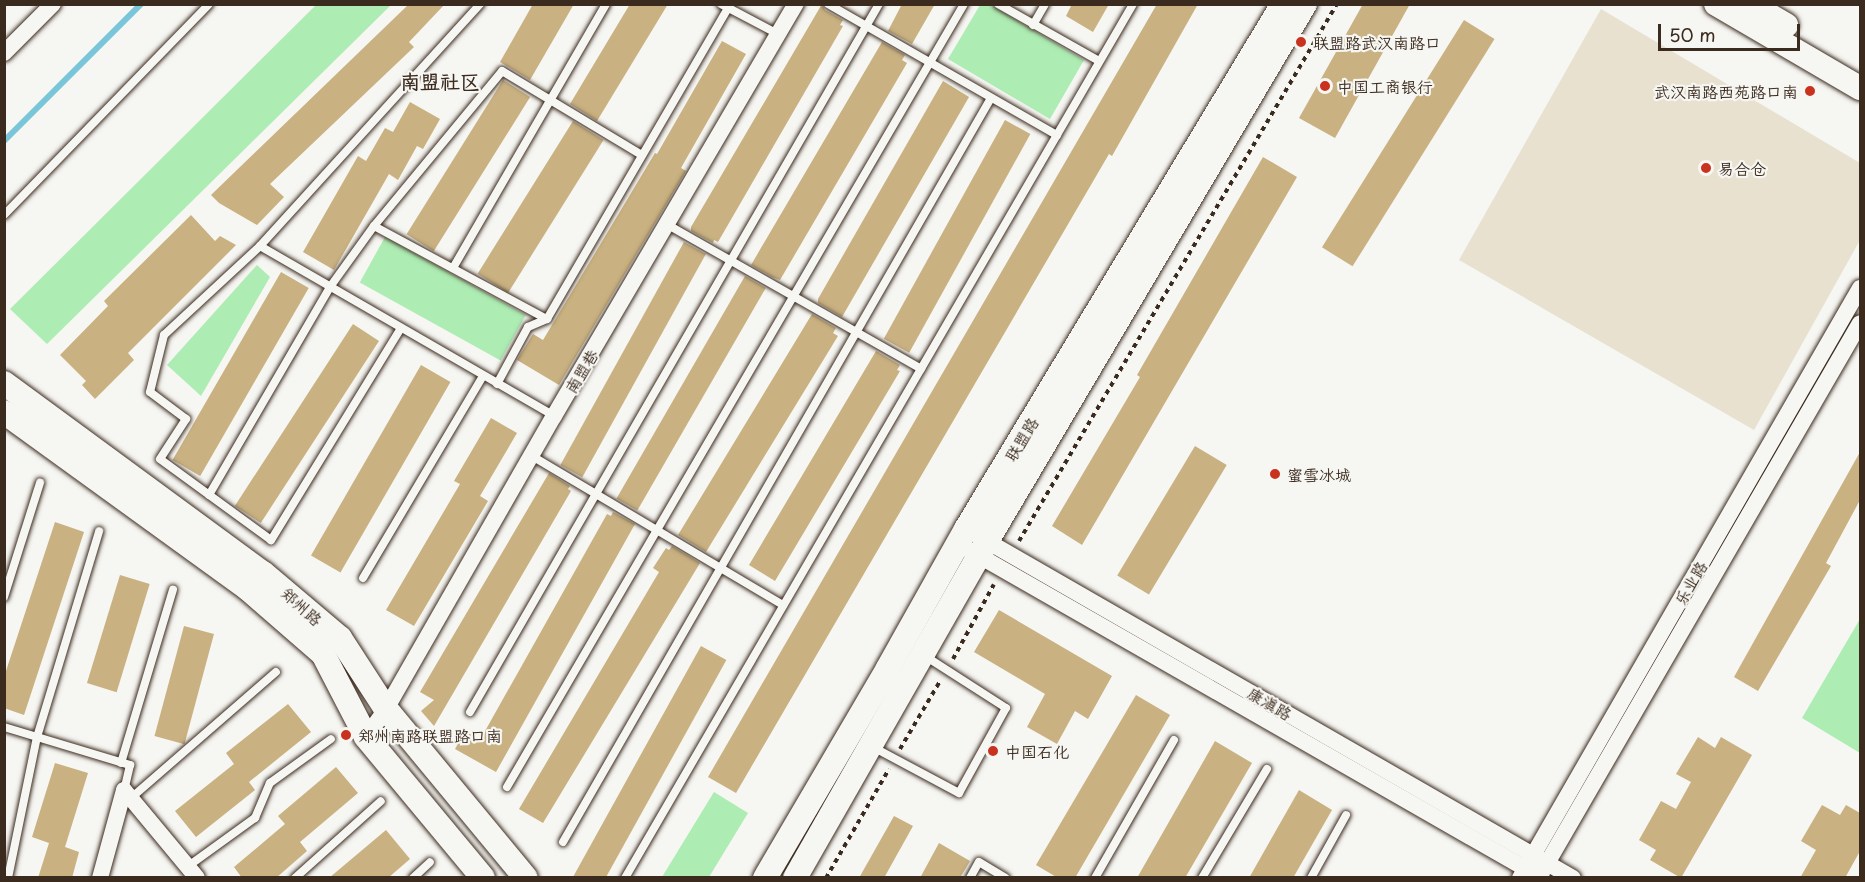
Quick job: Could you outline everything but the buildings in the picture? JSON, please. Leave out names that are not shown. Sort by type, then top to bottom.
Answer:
[{"type":"main road","name":"联盟路","points":[[765,878],[962,536],[1283,4]]},
{"type":"main road","name":"联盟路","points":[[795,878],[983,548],[1305,4]]},
{"type":"main road","points":[[1716,4],[1860,88]]},
{"type":"main road","points":[[1750,4],[1860,69]]},
{"type":"main road","name":"郑州路","points":[[9,396],[263,573],[340,638],[386,709],[526,878]]},
{"type":"main road","name":"郑州路","points":[[9,396],[247,588],[323,654],[366,737],[483,878]]},
{"type":"street","points":[[4,53],[53,4]]},
{"type":"street","name":"南盟巷","points":[[366,737],[386,709],[554,416],[796,4]]},
{"type":"street","name":"乐业路","points":[[1535,870],[1860,288]]},
{"type":"street","name":"乐业路","points":[[1535,870],[1860,323]]},
{"type":"street","name":"康滇路","points":[[962,536],[1535,870],[1573,878]]},
{"type":"street","points":[[127,794],[192,872]]},
{"type":"street","points":[[100,878],[127,794]]},
{"type":"lane","points":[[4,215],[209,4]]},
{"type":"lane","points":[[401,328],[271,540],[160,459],[186,419],[150,392],[164,334],[260,246],[480,4]]},
{"type":"lane","points":[[453,268],[606,4]]},
{"type":"lane","points":[[828,4],[1057,135]]},
{"type":"lane","points":[[470,712],[879,4]]},
{"type":"lane","points":[[507,787],[964,4]]},
{"type":"lane","points":[[998,4],[1099,61]]},
{"type":"lane","points":[[1033,24],[1045,4]]},
{"type":"lane","points":[[625,878],[1132,4]]},
{"type":"lane","points":[[497,384],[528,327],[548,319],[726,6],[778,34]]},
{"type":"lane","points":[[209,495],[330,287],[374,226],[502,70],[642,155]]},
{"type":"lane","points":[[563,842],[991,98]]},
{"type":"lane","points":[[668,225],[921,369]]},
{"type":"lane","points":[[374,226],[548,319]]},
{"type":"lane","points":[[260,246],[554,416]]},
{"type":"lane","points":[[363,578],[483,376]]},
{"type":"lane","points":[[532,456],[597,492],[783,605]]},
{"type":"lane","points":[[4,597],[40,483]]},
{"type":"lane","points":[[8,878],[37,737],[99,531]]},
{"type":"lane","points":[[121,763],[173,590]]},
{"type":"lane","points":[[871,746],[958,793],[1006,708],[924,655]]},
{"type":"lane","points":[[127,794],[276,672]]},
{"type":"lane","points":[[4,727],[130,765],[127,794]]},
{"type":"lane","points":[[192,872],[255,818],[270,783],[331,739]]},
{"type":"lane","points":[[1095,878],[1174,740]]},
{"type":"lane","points":[[1202,878],[1267,769]]},
{"type":"lane","points":[[295,878],[381,801]]},
{"type":"lane","points":[[1311,878],[1346,815]]},
{"type":"lane","points":[[970,878],[979,861],[1006,878]]},
{"type":"lane","points":[[412,878],[430,862]]},
{"type":"path","points":[[826,878],[1006,562],[1336,4]]},
{"type":"shaded area","points":[[1601,9],[1860,163],[1860,240],[1754,430],[1459,260]]},
{"type":"green space","points":[[989,4],[1084,60],[1050,119],[948,59],[980,5]]},
{"type":"green space","points":[[316,5],[391,5],[47,344],[10,309]]},
{"type":"green space","points":[[385,237],[526,315],[501,361],[360,282]]},
{"type":"green space","points":[[257,265],[270,277],[201,396],[167,365]]},
{"type":"green space","points":[[1860,619],[1860,753],[1802,718]]},
{"type":"green space","points":[[714,792],[748,813],[709,877],[662,877]]},
{"type":"waterway","points":[[4,141],[141,4]]},
{"type":"place","name":"联盟路武汉南路口","points":[[1301,42]]},
{"type":"place","name":"中国工商银行","points":[[1325,86]]},
{"type":"place","name":"武汉南路西苑路口南","points":[[1810,91]]},
{"type":"place","name":"易合仓","points":[[1706,168]]},
{"type":"place","name":"蜜雪冰城","points":[[1275,474]]},
{"type":"place","name":"郑州南路联盟路口南","points":[[346,735]]},
{"type":"place","name":"中国石化","points":[[993,751]]},
{"type":"district","name":"南盟社区","points":[[440,81]]}]
